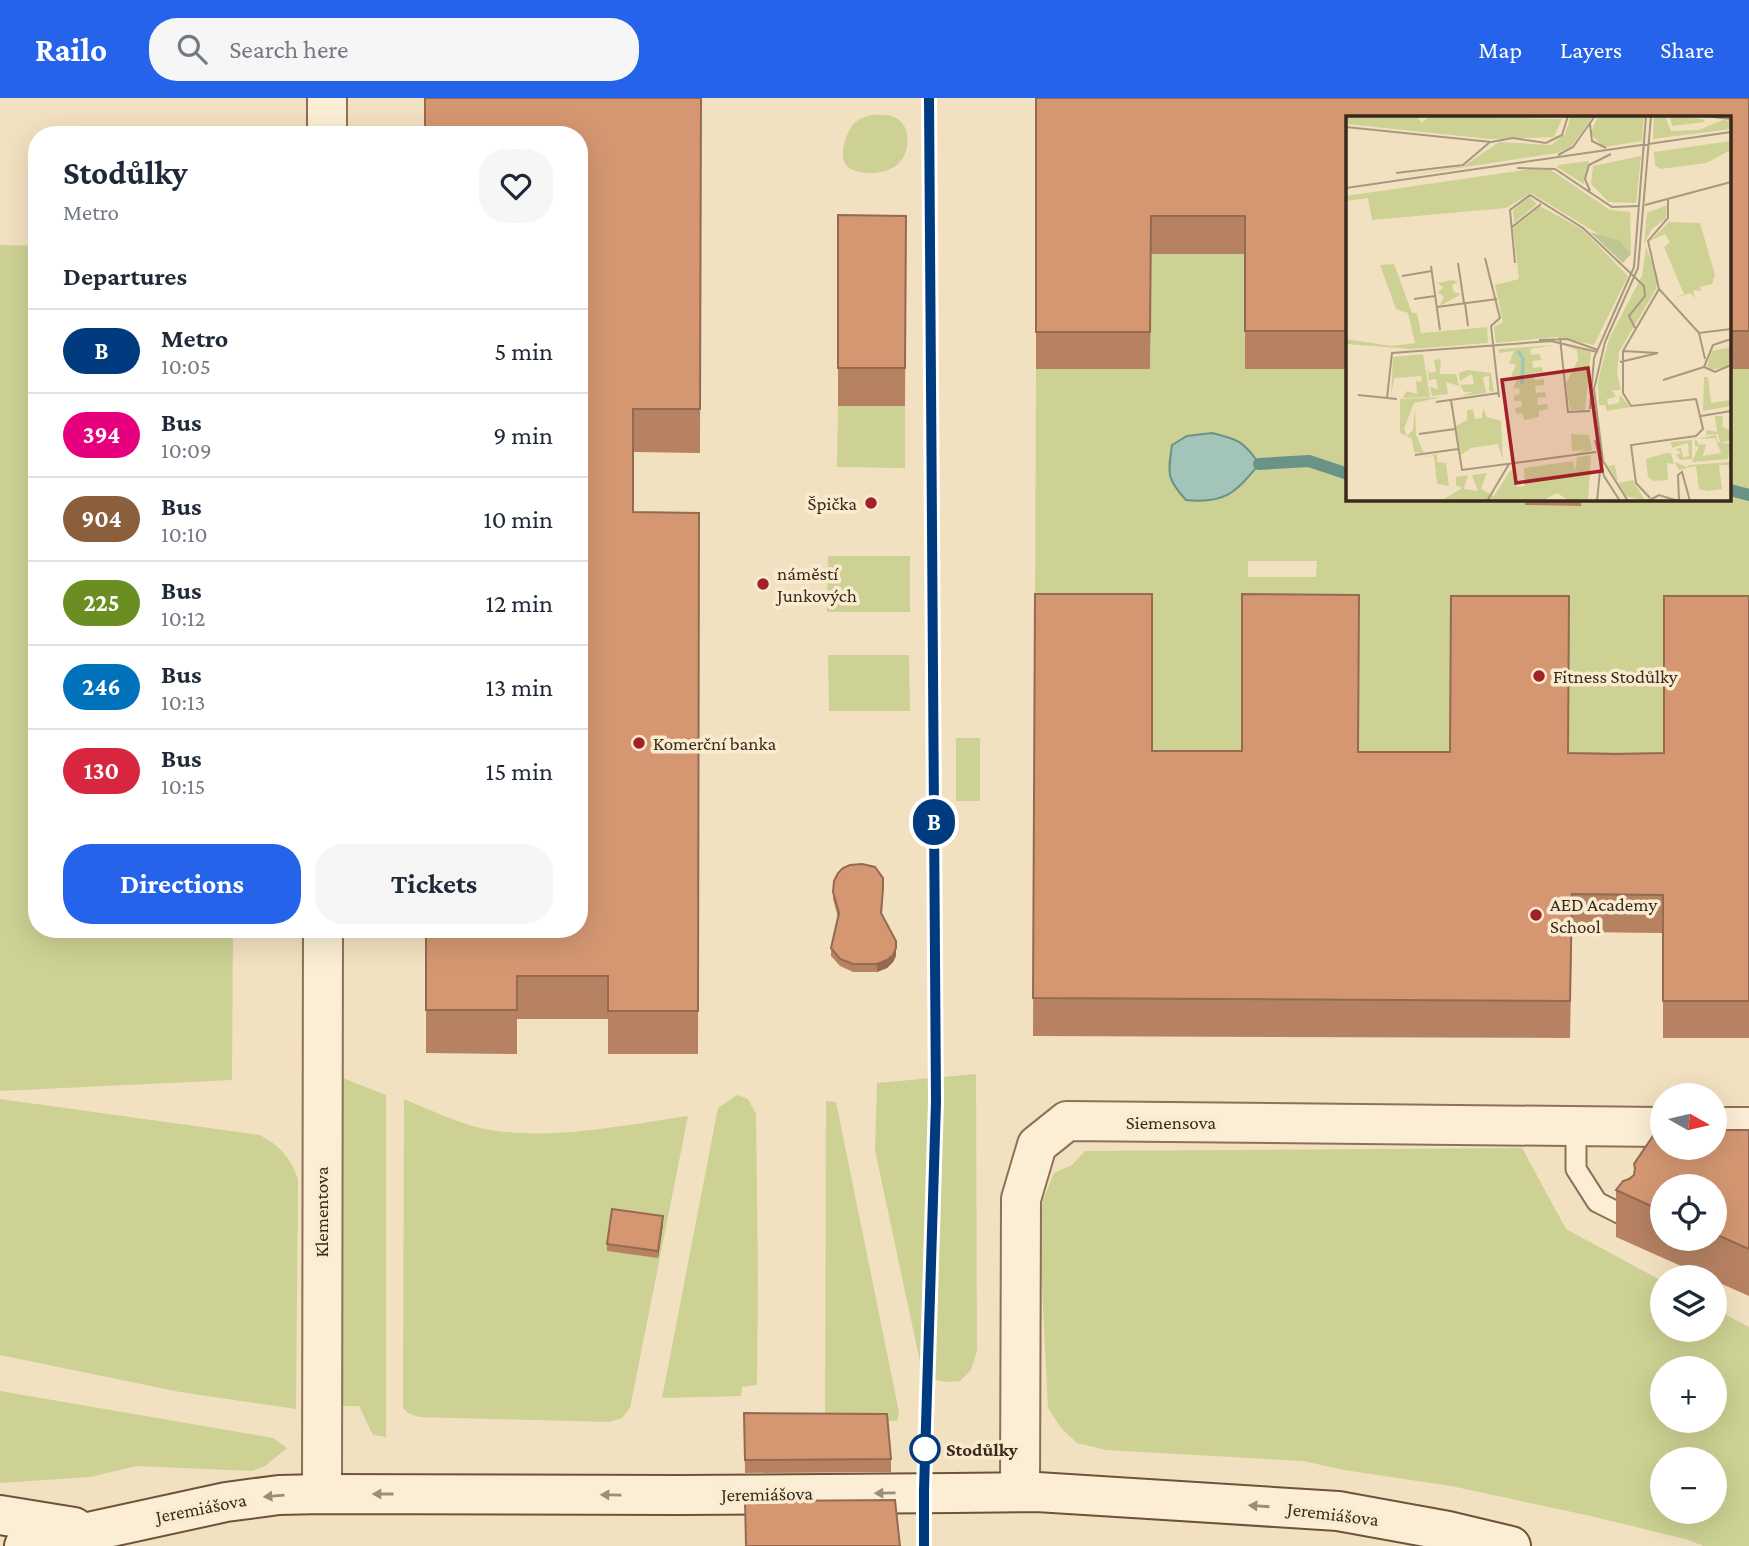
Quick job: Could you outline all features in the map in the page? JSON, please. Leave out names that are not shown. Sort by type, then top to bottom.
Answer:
[{"type":"street","points":[[327,98],[327,126]]},
{"type":"street","name":"Klementova","points":[[322,1494],[323,938]]},
{"type":"street","name":"Siemensova","points":[[1020,1492],[1021,1199],[1037,1145],[1066,1121],[1650,1127]]},
{"type":"street","points":[[1727,1127],[1749,1127]]},
{"type":"street","name":"Jeremiášova","points":[[24,1546],[226,1502],[279,1495],[1020,1492],[1338,1511],[1448,1531],[1511,1546]]},
{"type":"street","points":[[0,1515],[93,1530]]},
{"type":"lane","points":[[1576,1125],[1576,1169],[1597,1202],[1623,1215]]},
{"type":"green space","points":[[872,115],[889,115],[900,121],[908,139],[905,153],[895,166],[867,173],[853,170],[846,165],[843,149],[853,124]]},
{"type":"green space","points":[[0,245],[28,246],[28,938],[233,938],[232,1080],[0,1091]]},
{"type":"green space","points":[[1151,254],[1245,254],[1346,367],[1346,500],[1525,500],[1525,505],[1581,506],[1581,500],[1732,500],[1732,369],[1749,369],[1749,634],[1664,791],[1568,791],[1569,634],[1450,790],[1152,788],[1035,631],[1036,369]],"holes":[[[1248,561],[1317,561],[1316,577],[1248,577]]]},
{"type":"green space","points":[[838,406],[905,406],[905,468],[837,467]]},
{"type":"green space","points":[[828,556],[910,556],[910,612],[827,612]]},
{"type":"green space","points":[[828,655],[909,655],[910,711],[829,711]]},
{"type":"green space","points":[[956,738],[980,738],[980,801],[956,801]]},
{"type":"green space","points":[[976,1074],[977,1351],[971,1370],[960,1381],[947,1382],[936,1380],[920,1362],[875,1150],[877,1083]]},
{"type":"green space","points":[[340,1077],[386,1095],[386,1437],[373,1435],[359,1406],[341,1406]]},
{"type":"green space","points":[[737,1095],[748,1099],[756,1114],[757,1385],[742,1387],[741,1396],[662,1398],[718,1108]]},
{"type":"green space","points":[[0,1099],[260,1135],[283,1153],[298,1179],[296,1409],[180,1392],[0,1355]]},
{"type":"green space","points":[[404,1099],[473,1126],[520,1133],[592,1130],[688,1116],[630,1408],[622,1418],[609,1422],[419,1417],[403,1408]]},
{"type":"green space","points":[[826,1101],[836,1102],[899,1412],[897,1421],[825,1419]]},
{"type":"green space","points":[[1522,1148],[1566,1229],[1650,1274],[1650,1342],[1727,1342],[1727,1315],[1749,1327],[1749,1546],[1704,1546],[1586,1515],[1451,1486],[1303,1461],[1106,1450],[1077,1443],[1061,1428],[1048,1408],[1039,1229],[1043,1200],[1054,1173],[1072,1165],[1085,1151]]},
{"type":"green space","points":[[0,1391],[273,1438],[287,1448],[265,1466],[252,1471],[137,1466],[90,1477],[0,1483]]},
{"type":"water","points":[[1212,433],[1239,442],[1259,464],[1236,489],[1220,498],[1186,500],[1170,475],[1172,445],[1187,436]]},
{"type":"building","points":[[425,98],[701,98],[700,409],[633,409],[633,512],[699,513],[698,1011],[608,1011],[608,976],[517,976],[517,1010],[426,1010],[426,938],[588,938],[588,126],[425,126]]},
{"type":"building","points":[[1036,98],[1749,98],[1749,331],[1732,331],[1732,116],[1346,116],[1346,331],[1245,331],[1245,216],[1151,216],[1150,332],[1036,332]]},
{"type":"building","points":[[838,215],[906,216],[905,368],[838,368]]},
{"type":"building","points":[[1035,594],[1152,594],[1152,751],[1242,751],[1242,594],[1359,595],[1358,752],[1450,752],[1451,596],[1569,596],[1568,753],[1616,754],[1664,753],[1664,596],[1749,596],[1749,1001],[1663,1001],[1663,895],[1572,894],[1570,1001],[1033,998]]},
{"type":"building","points":[[862,864],[875,867],[883,878],[881,913],[896,941],[893,955],[877,964],[853,964],[840,959],[831,948],[839,913],[833,892],[834,881],[843,868]]},
{"type":"building","points":[[1727,1130],[1749,1130],[1749,1249],[1727,1239],[1727,1174],[1650,1174],[1650,1206],[1616,1190],[1623,1181],[1634,1175],[1634,1164],[1650,1140],[1650,1160],[1727,1160]]},
{"type":"building","points":[[612,1209],[663,1216],[658,1251],[607,1244]]},
{"type":"building","points":[[744,1413],[887,1414],[891,1459],[745,1460]]},
{"type":"building","points":[[895,1500],[900,1546],[746,1546],[745,1501]]},
{"type":"waterway","points":[[1259,464],[1309,461],[1346,473]]},
{"type":"waterway","points":[[1732,491],[1749,495]]},
{"type":"metro line","name":"B","points":[[924,1546],[936,1102],[929,98]]},
{"type":"place","name":"Špička","points":[[871,503]]},
{"type":"place","name":"náměstí Junkových","points":[[763,584]]},
{"type":"place","name":"Fitness Stodůlky","points":[[1539,676]]},
{"type":"place","name":"Komerční banka","points":[[639,743]]},
{"type":"place","name":"AED Academy School","points":[[1536,915]]},
{"type":"place","name":"Stodůlky","points":[[925,1449]]}]
